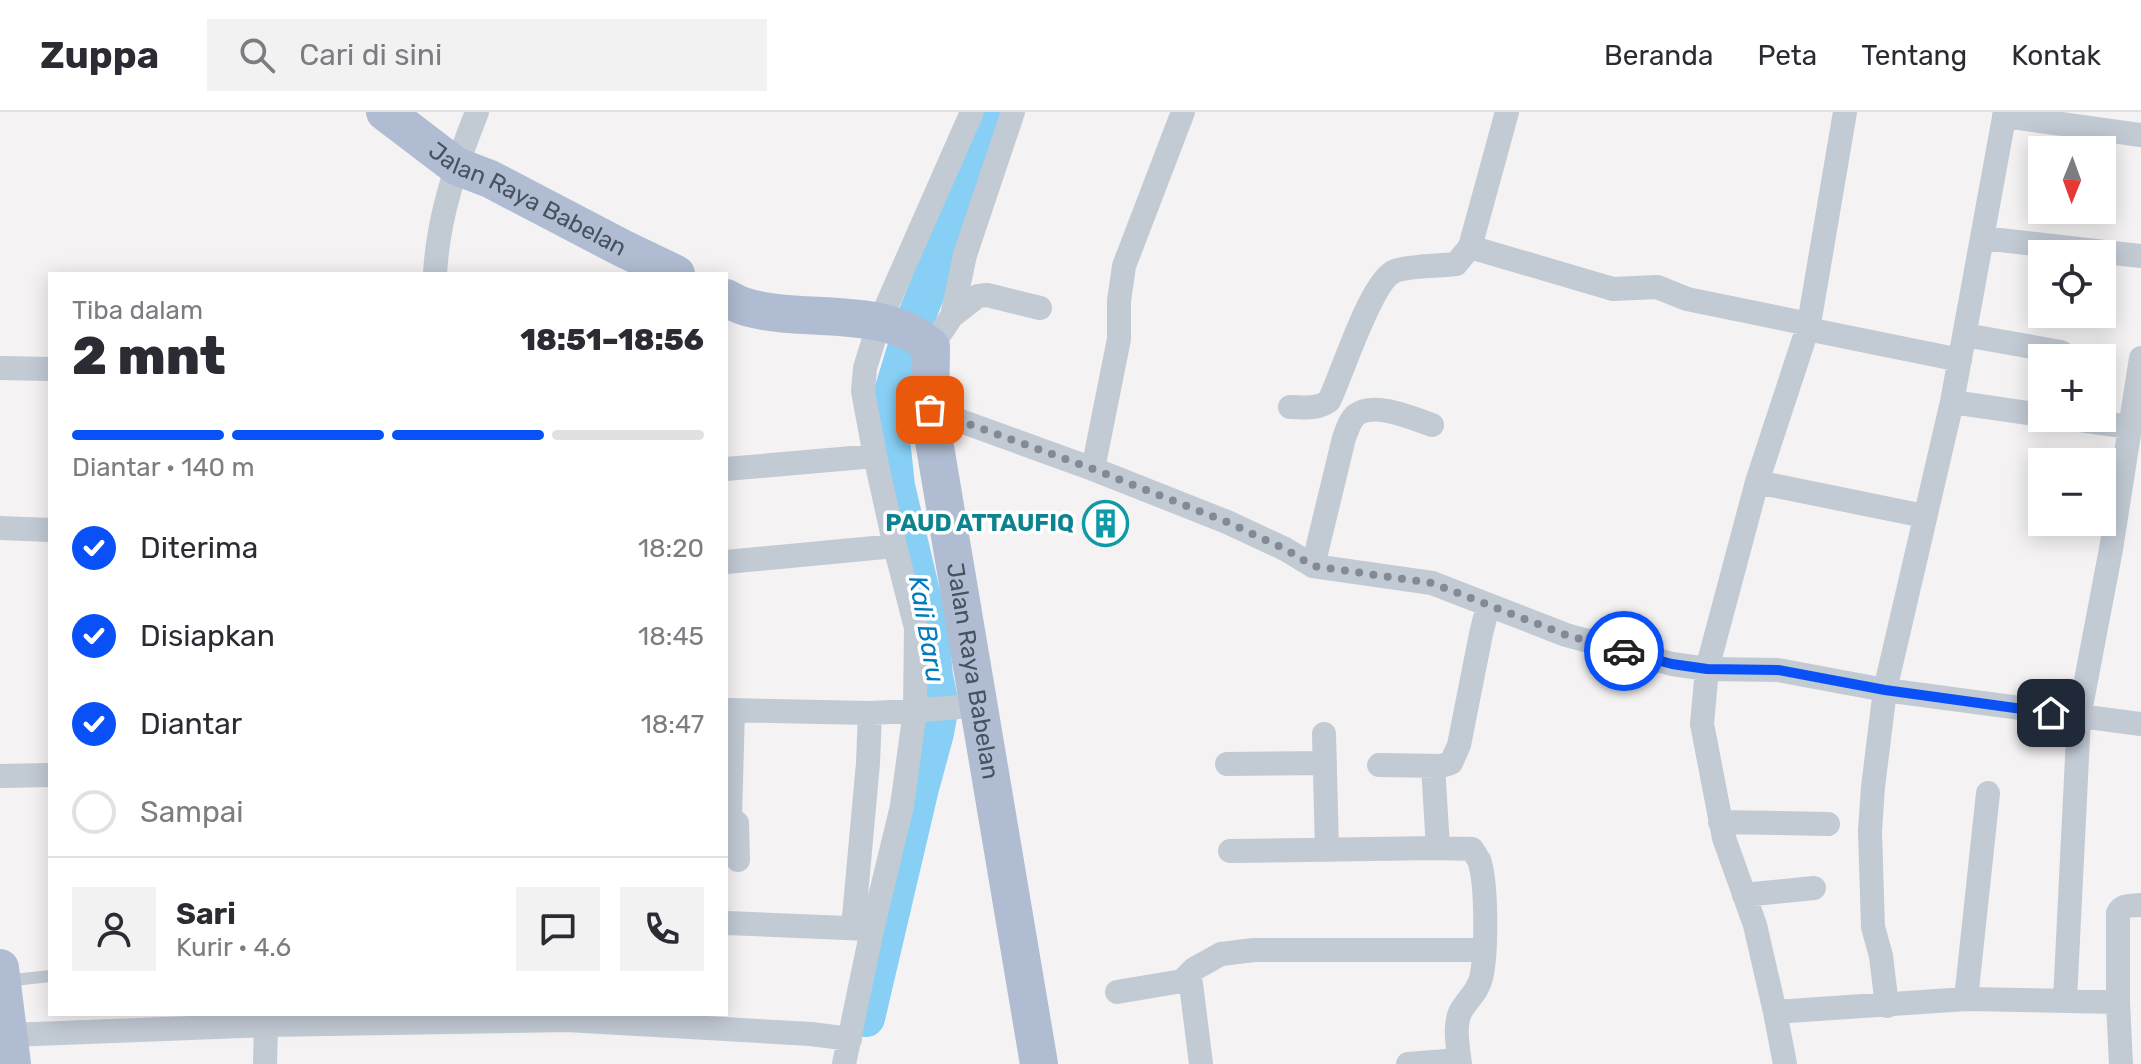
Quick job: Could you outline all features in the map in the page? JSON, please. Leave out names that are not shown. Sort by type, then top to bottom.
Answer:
[{"type":"main road","name":"Jalan Raya Babelan","points":[[385,112],[456,166],[490,179],[622,261],[668,272]]},
{"type":"main road","points":[[728,299],[743,306],[769,311],[833,315],[908,335]]},
{"type":"main road","name":"Jalan Raya Babelan","points":[[908,335],[930,410],[944,708],[1039,1064]]},
{"type":"main road","points":[[1,974],[10,1050]]},
{"type":"street","points":[[435,272],[437,245],[456,166],[477,112]]},
{"type":"street","points":[[908,335],[972,112]]},
{"type":"street","points":[[952,316],[965,255],[1013,112]]},
{"type":"street","points":[[1093,469],[1119,339],[1119,301],[1124,266],[1183,112]]},
{"type":"street","points":[[1290,407],[1321,407],[1329,401],[1373,296],[1385,278],[1398,270],[1456,264],[1470,247],[1507,112]]},
{"type":"street","points":[[1785,1064],[1755,925],[1720,822],[1702,724],[1707,669],[1757,482],[1808,326],[1845,112]]},
{"type":"street","points":[[1887,1006],[1881,956],[1873,927],[1870,831],[1885,690],[1952,402],[2004,114],[2141,135]]},
{"type":"street","points":[[1982,238],[2141,256]]},
{"type":"street","points":[[1470,247],[1613,289],[1657,287],[1687,299],[1960,360]]},
{"type":"street","points":[[863,929],[902,806],[944,708],[916,628],[895,546],[863,391],[865,368],[908,335],[952,316],[978,296],[987,295],[1040,308]]},
{"type":"street","points":[[1965,335],[2028,346]]},
{"type":"street","points":[[2065,1000],[2079,717],[2111,549],[2141,358]]},
{"type":"street","points":[[0,368],[48,369]]},
{"type":"street","points":[[1952,402],[2028,413]]},
{"type":"street","points":[[1313,566],[1340,450],[1352,419],[1373,409],[1432,425]]},
{"type":"street","points":[[930,410],[1227,522],[1313,566],[1432,583],[1566,635],[1672,664],[1707,669],[1778,670],[1885,690],[2141,724]]},
{"type":"street","points":[[2116,425],[2130,427]]},
{"type":"street","points":[[728,469],[875,456]]},
{"type":"street","points":[[1757,482],[1924,516]]},
{"type":"street","points":[[0,528],[48,530]]},
{"type":"street","points":[[728,562],[895,546]]},
{"type":"street","points":[[1379,765],[1447,765],[1456,754],[1488,606]]},
{"type":"street","points":[[738,860],[737,823],[730,814],[730,710],[870,713],[944,708]]},
{"type":"street","points":[[844,1064],[850,1039],[863,929],[870,713]]},
{"type":"street","points":[[1324,734],[1327,850]]},
{"type":"street","points":[[1227,764],[1325,763]]},
{"type":"street","points":[[1433,766],[1438,848]]},
{"type":"street","points":[[0,776],[48,775]]},
{"type":"street","points":[[1966,999],[1988,793]]},
{"type":"street","points":[[1720,822],[1828,824]]},
{"type":"street","points":[[1230,851],[1472,849],[1479,859],[1486,929],[1482,976],[1460,1012],[1458,1021],[1460,1062],[1408,1064]]},
{"type":"street","points":[[1744,895],[1814,888]]},
{"type":"street","points":[[2121,1064],[2130,1028],[2118,1002],[2118,913],[2125,906],[2141,905]]},
{"type":"street","points":[[728,923],[863,929]]},
{"type":"street","points":[[1117,992],[1182,981],[1194,969],[1221,954],[1254,950],[1483,950]]},
{"type":"street","points":[[1190,976],[1201,1064]]},
{"type":"street","points":[[1775,1012],[1966,999],[2118,1002]]},
{"type":"street","points":[[10,1050],[308,1020],[567,1020],[850,1039]]},
{"type":"street","points":[[265,1064],[266,1025]]},
{"type":"lane","points":[[1,974],[48,976]]},
{"type":"waterway","name":"Kali Baru","points":[[866,1018],[940,705],[930,631],[896,486],[892,449],[882,428],[914,323],[982,151],[994,112]]},
{"type":"way so far","points":[[930,410],[1227,522],[1313,566],[1432,583],[1566,635],[1624,651]]},
{"type":"place","name":"PAUD ATTAUFIQ","points":[[1105,523]]},
{"type":"route","points":[[1624,651],[1672,664],[1707,669],[1778,670],[1885,690],[2051,713]]}]
